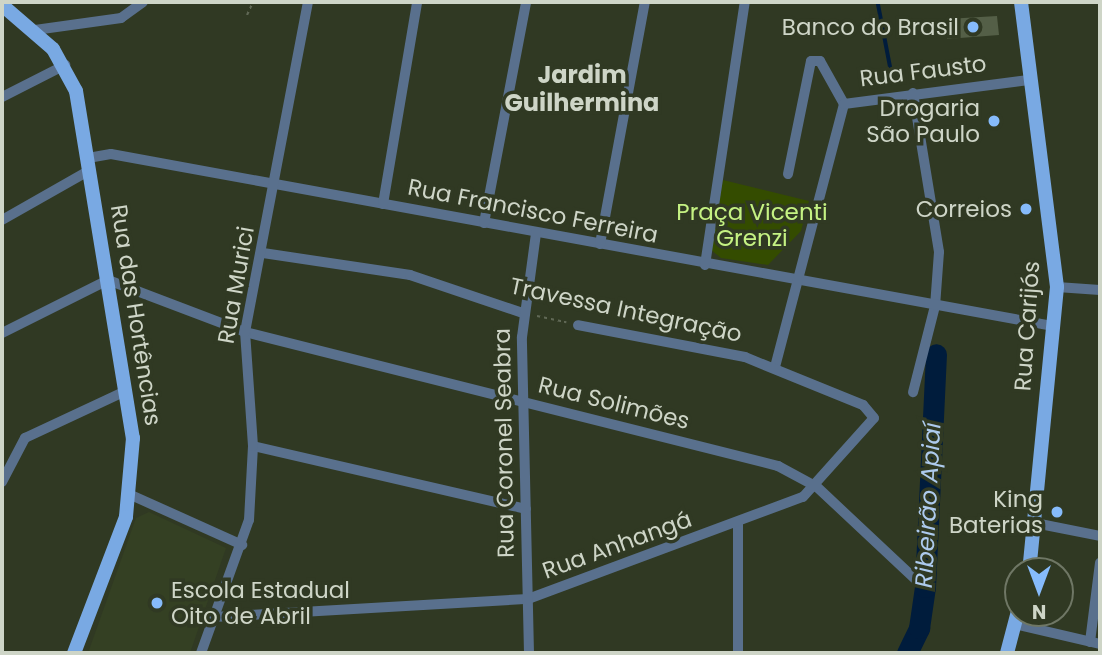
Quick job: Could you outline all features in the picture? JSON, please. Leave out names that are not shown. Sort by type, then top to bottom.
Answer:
[{"type":"main road","name":"Rua Carijós","points":[[1021,2],[1028,80],[1057,287],[1031,557]]},
{"type":"main road","name":"Rua das Hortências","points":[[2,5],[35,30],[65,65],[80,104],[126,391],[131,495],[74,653]]},
{"type":"main road","points":[[1007,653],[1014,627]]},
{"type":"street","points":[[35,30],[121,18],[143,2]]},
{"type":"street","name":"Rua Murici","points":[[201,653],[242,545],[253,446],[244,332],[276,184],[308,2]]},
{"type":"street","points":[[383,204],[417,2]]},
{"type":"street","points":[[484,223],[526,2]]},
{"type":"street","points":[[600,244],[645,2]]},
{"type":"street","points":[[705,265],[745,2]]},
{"type":"street","points":[[788,174],[811,61],[820,61],[844,104]]},
{"type":"street","points":[[2,97],[65,65]]},
{"type":"street","name":"Rua Fausto","points":[[775,367],[844,104],[1028,80]]},
{"type":"street","points":[[913,93],[939,252],[935,306],[913,392]]},
{"type":"street","name":"Rua Francisco Ferreira","points":[[89,164],[111,154],[705,265],[1053,326]]},
{"type":"street","points":[[2,220],[89,164]]},
{"type":"street","name":"Rua Coronel Seabra","points":[[529,653],[523,313],[536,233]]},
{"type":"street","name":"Travessa Integração","points":[[262,253],[411,275],[523,313]]},
{"type":"street","points":[[2,334],[108,280]]},
{"type":"street","name":"Rua Solimões","points":[[108,280],[244,332],[778,466],[817,487],[915,579]]},
{"type":"street","points":[[1057,287],[1100,290]]},
{"type":"street","name":"Travessa Integração","points":[[578,325],[705,346],[775,367],[863,405],[872,412],[871,425]]},
{"type":"street","points":[[2,482],[25,438],[126,391]]},
{"type":"street","name":"Rua Anhangá","points":[[214,617],[528,599],[738,523],[817,487],[871,425]]},
{"type":"street","points":[[253,446],[526,509]]},
{"type":"street","points":[[131,495],[242,545]]},
{"type":"street","points":[[738,523],[738,653]]},
{"type":"street","points":[[1035,523],[1100,536]]},
{"type":"street","points":[[1044,627],[1095,643],[1100,563]]},
{"type":"path","points":[[247,15],[253,2]]},
{"type":"path","name":"Travessa Integração","points":[[523,313],[578,325]]},
{"type":"shaded area","name":"Escola Estadual Oito de Abril","points":[[149,512],[226,548],[190,653],[88,653],[136,518]]},
{"type":"green space","name":"Praça Vicenti Grenzi","points":[[723,180],[809,201],[801,231],[768,265],[721,258],[711,250]]},
{"type":"building","name":"Banco do Brasil","points":[[997,16],[999,35],[947,39],[947,19]]},
{"type":"waterway","points":[[878,2],[893,80]]},
{"type":"waterway","name":"Ribeirão Apiaí","points":[[907,653],[919,628],[925,587],[936,354]]},
{"type":"place","name":"Banco do Brasil","points":[[973,27]]},
{"type":"place","name":"Drogaria São Paulo","points":[[994,121]]},
{"type":"place","name":"Correios","points":[[1026,209]]},
{"type":"place","name":"King Baterias","points":[[1057,512]]},
{"type":"place","name":"Escola Estadual Oito de Abril","points":[[157,603]]},
{"type":"district","name":"Jardim Guilhermina","points":[[582,89]]}]
